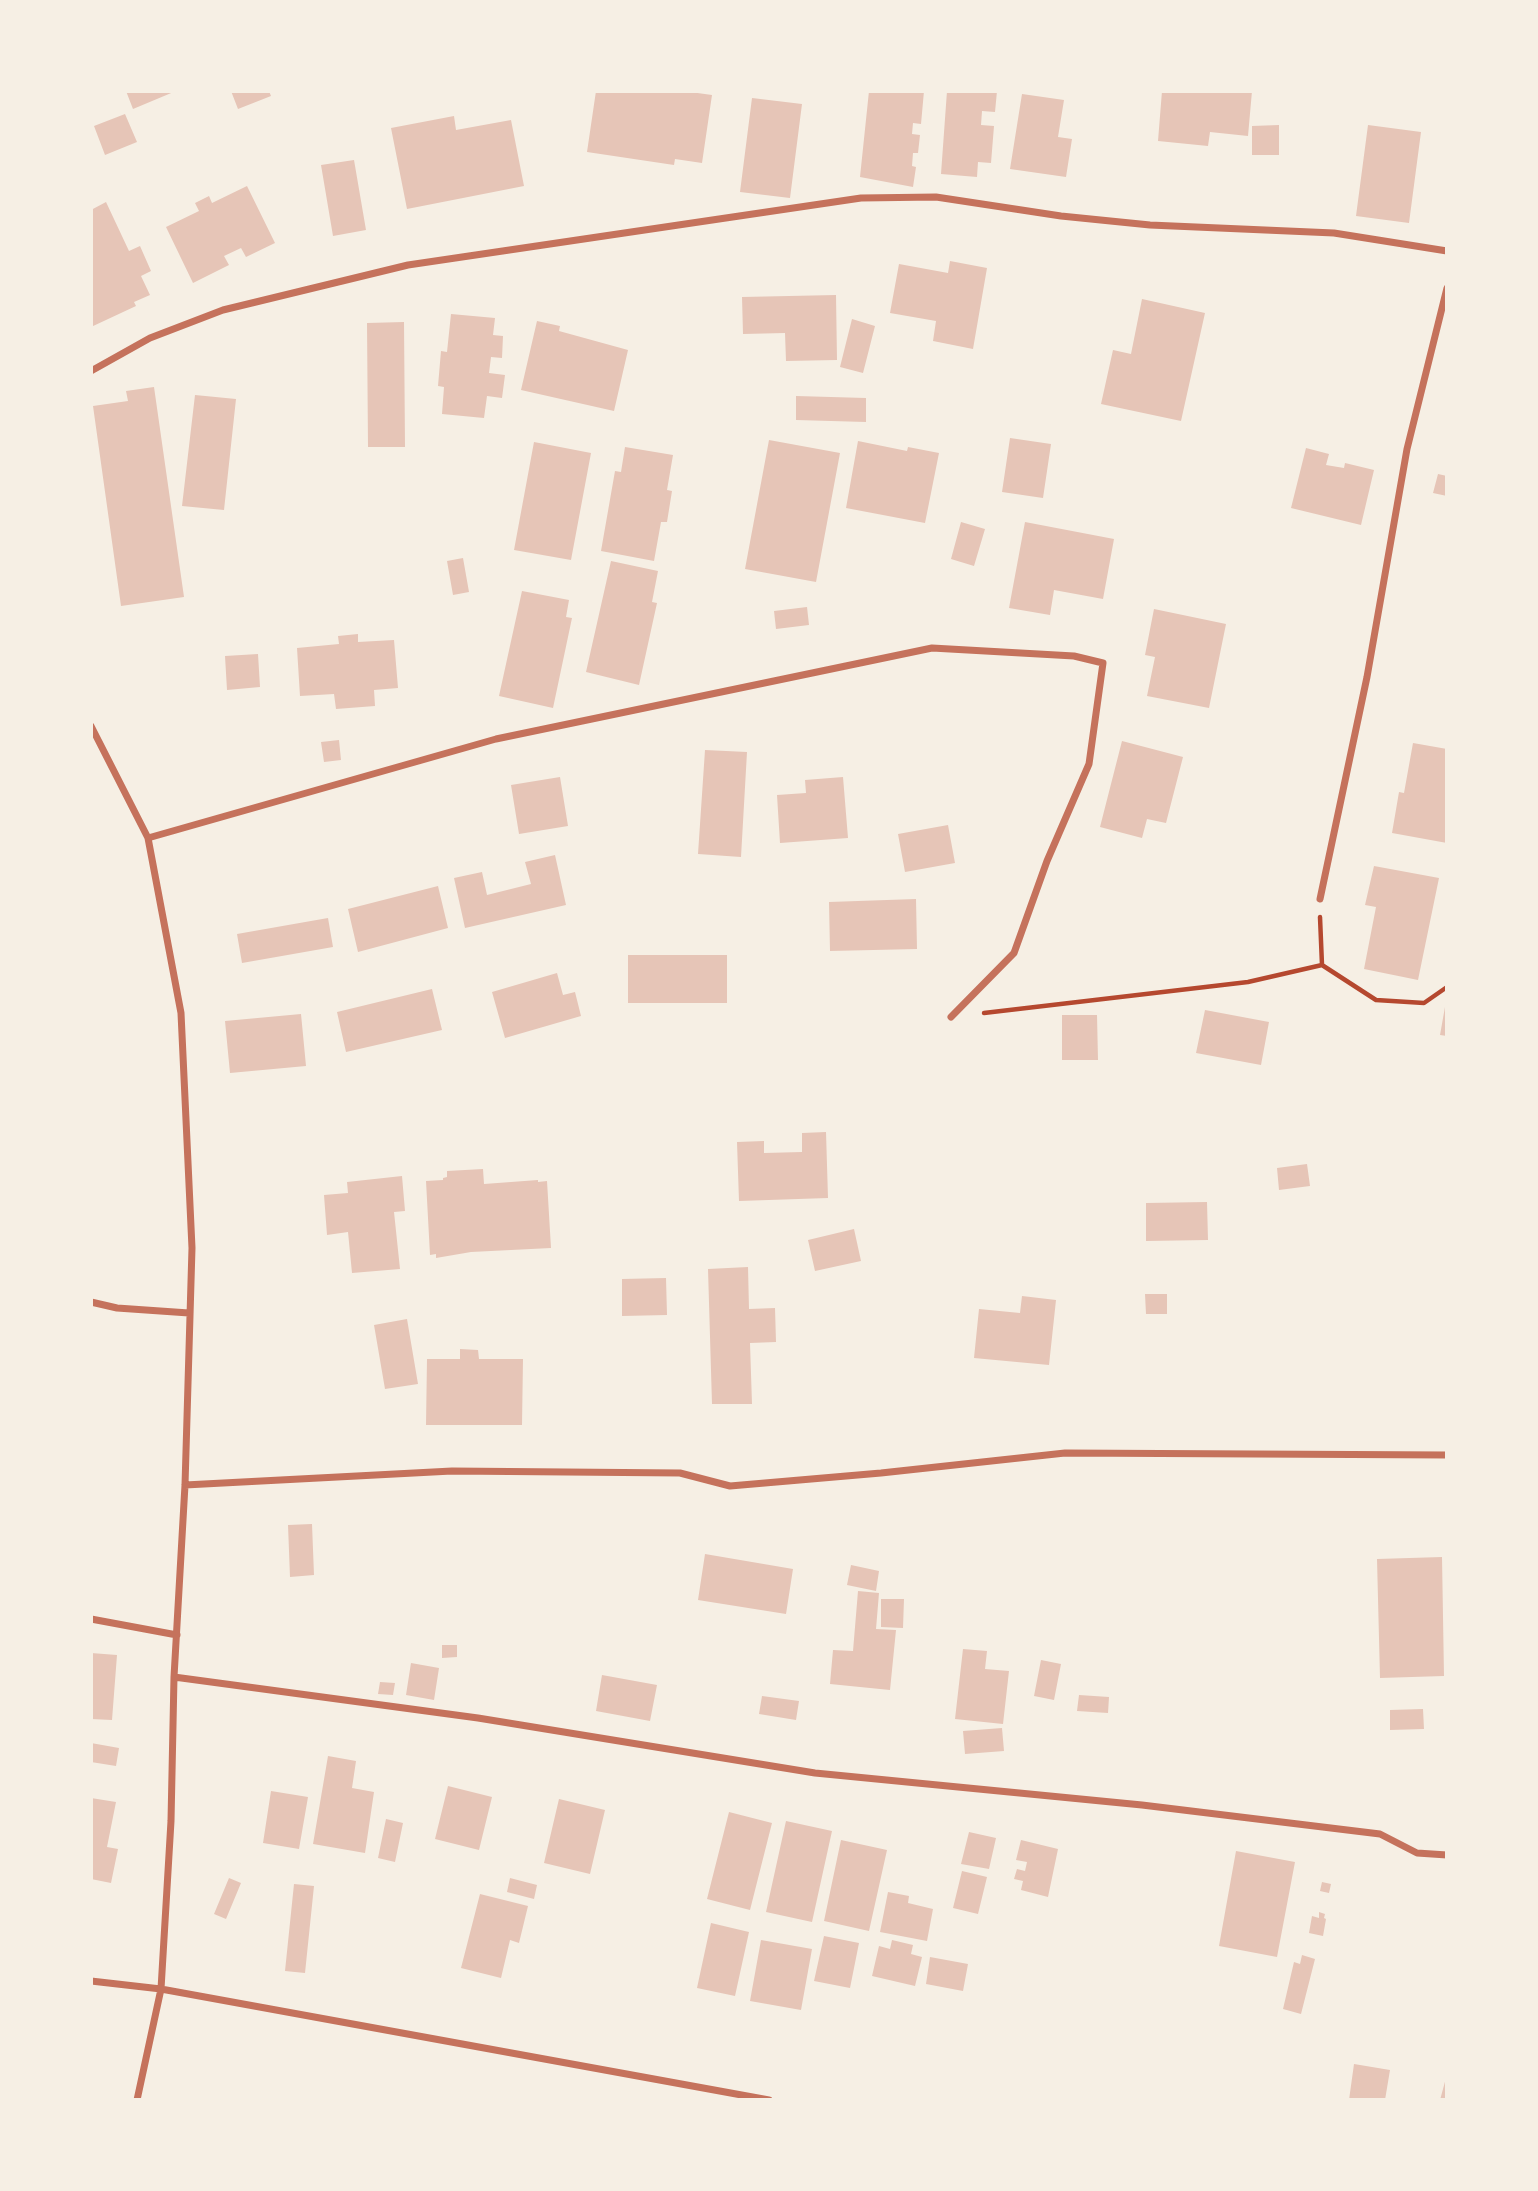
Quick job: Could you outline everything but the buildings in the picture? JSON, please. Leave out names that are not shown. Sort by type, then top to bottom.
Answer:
[{"type":"street","points":[[91,370],[150,338],[223,310],[408,265],[861,198],[936,197],[1061,216],[1150,225],[1334,233],[1447,251]]},
{"type":"street","points":[[1320,899],[1367,677],[1407,449],[1447,288]]},
{"type":"street","points":[[148,838],[496,739],[932,648],[1074,656],[1103,663],[1089,764],[1047,860],[1014,953],[951,1017]]},
{"type":"street","points":[[91,726],[148,838],[181,1013],[192,1248],[185,1485],[174,1677],[171,1821],[161,1989],[137,2100]]},
{"type":"street","points":[[91,1302],[117,1308],[189,1313]]},
{"type":"street","points":[[185,1485],[452,1471],[680,1474],[730,1486],[1065,1453],[1447,1455]]},
{"type":"street","points":[[91,1619],[177,1634]]},
{"type":"street","points":[[174,1677],[478,1718],[815,1773],[1142,1805],[1380,1834],[1417,1853],[1447,1855]]},
{"type":"street","points":[[91,1981],[161,1989],[769,2100]]},
{"type":"path","points":[[1320,899],[1322,965]]},
{"type":"path","points":[[951,1017],[1248,982],[1322,965],[1376,1000],[1424,1003],[1447,987]]}]
